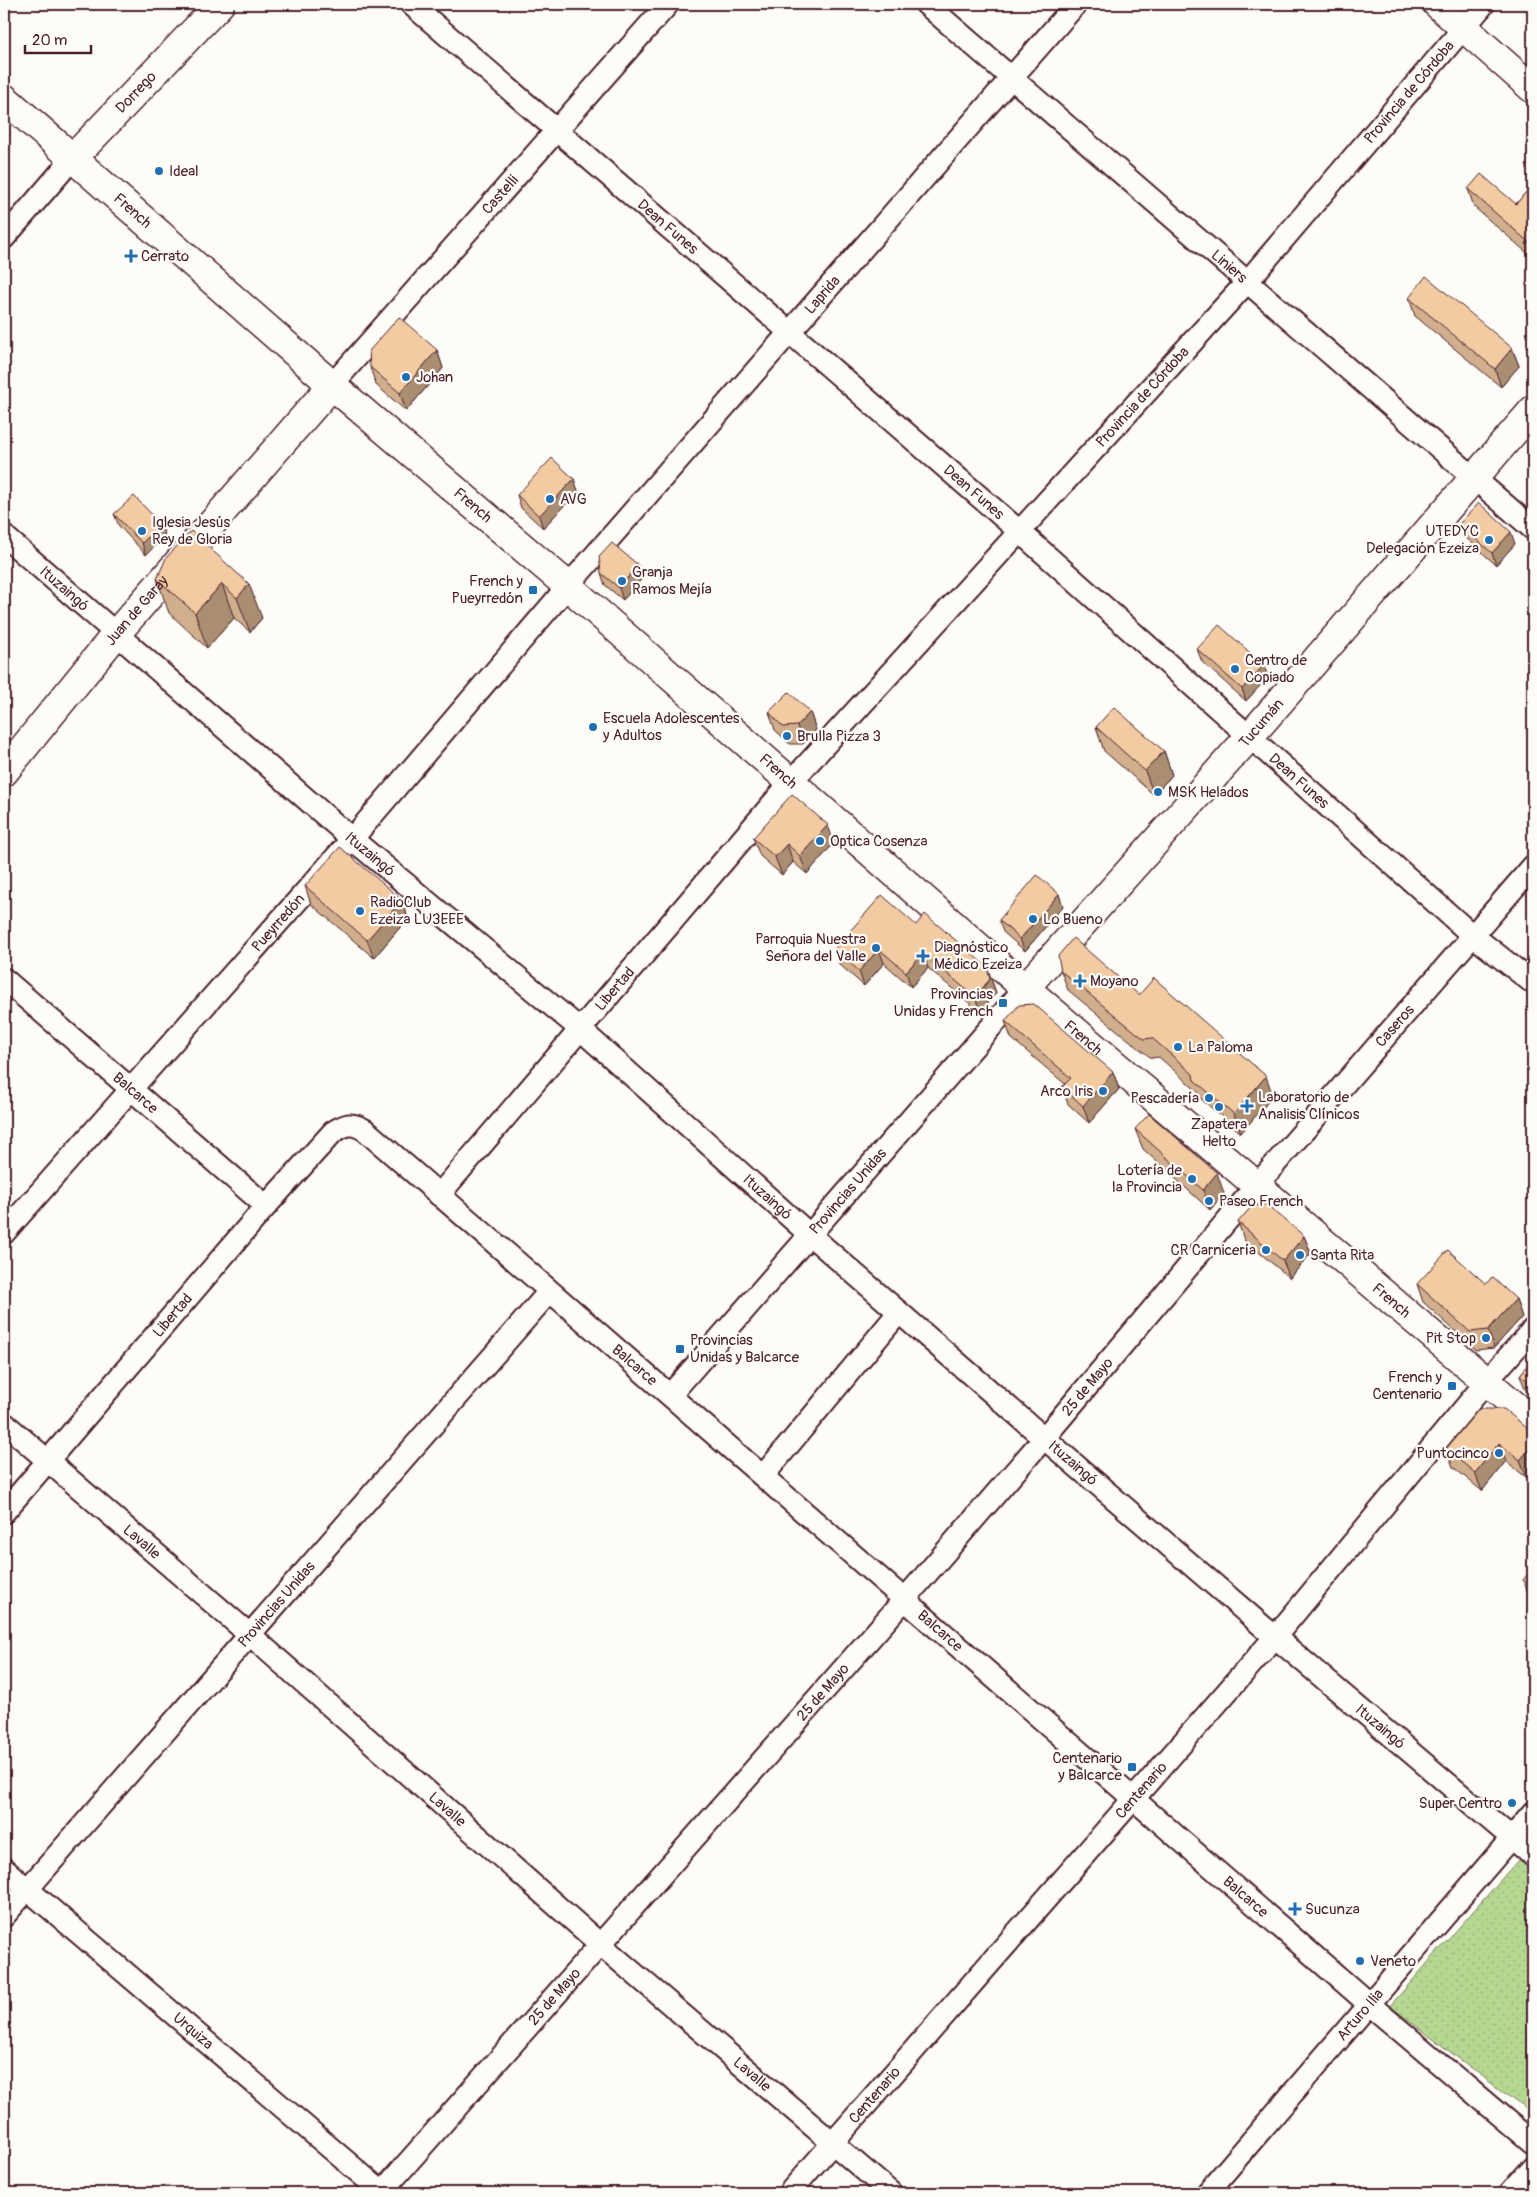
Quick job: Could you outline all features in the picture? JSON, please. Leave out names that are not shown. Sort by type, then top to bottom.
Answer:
[{"type":"street","name":"Dorrego","points":[[73,158],[220,4]]},
{"type":"street","name":"Dean Funes","points":[[412,4],[558,129],[1019,532],[1472,935],[1533,983]]},
{"type":"street","name":"Castelli","points":[[332,385],[668,4]]},
{"type":"street","name":"Liniers","points":[[926,4],[1533,529]]},
{"type":"street","name":"Laprida","points":[[568,586],[1076,4]]},
{"type":"street","points":[[1437,4],[1533,89]]},
{"type":"street","name":"Provincia de Córdoba","points":[[791,782],[1247,282],[1484,4]]},
{"type":"street","name":"French","points":[[4,98],[332,385],[568,586],[1025,988],[1533,1421]]},
{"type":"street","points":[[4,238],[73,158]]},
{"type":"street","name":"Juan de Garay","points":[[4,772],[116,634],[332,385]]},
{"type":"street","name":"Tucumán","points":[[1025,988],[1250,736],[1533,410]]},
{"type":"street","name":"Ituzaingó","points":[[4,536],[352,839],[580,1029],[810,1235],[1274,1637],[1533,1856]]},
{"type":"street","name":"Pueyrredón","points":[[4,1232],[352,839],[568,586]]},
{"type":"street","name":"Libertad","points":[[439,1195],[791,782]]},
{"type":"street","name":"Caseros","points":[[1257,1185],[1533,866]]},
{"type":"street","name":"Balcarce","points":[[4,979],[266,1206]]},
{"type":"street","name":"Provincias Unidas","points":[[671,1394],[1025,988]]},
{"type":"street","name":"Libertad","points":[[4,1512],[266,1206],[333,1132],[346,1124]]},
{"type":"street","name":"Balcarce","points":[[346,1124],[356,1124],[365,1130],[548,1292],[671,1394],[904,1600],[1369,2004],[1533,2143]]},
{"type":"street","name":"25 de Mayo","points":[[382,2193],[904,1600],[1044,1438],[1257,1185]]},
{"type":"street","name":"Provincias Unidas","points":[[4,1916],[548,1292]]},
{"type":"street","points":[[763,1476],[899,1312]]},
{"type":"street","name":"Centenario","points":[[789,2193],[1274,1637],[1487,1381],[1533,1329]]},
{"type":"street","name":"Lavalle","points":[[4,1423],[249,1634],[601,1944],[891,2193]]},
{"type":"street","name":"Arturo Ilia","points":[[1207,2193],[1533,1813]]},
{"type":"street","name":"Urquiza","points":[[4,1869],[382,2193]]},
{"type":"street","points":[[1510,2193],[1533,2167]]},
{"type":"green space","points":[[1519,1859],[1533,1871],[1533,2115],[1390,2006]]},
{"type":"building","points":[[1481,174],[1516,204],[1533,184],[1533,246],[1468,189]]},
{"type":"building","points":[[1426,276],[1512,348],[1495,369],[1409,298]]},
{"type":"building","points":[[399,317],[437,350],[400,393],[370,367],[369,351]]},
{"type":"building","points":[[552,458],[574,479],[539,516],[517,495]]},
{"type":"building","points":[[134,496],[161,524],[142,543],[114,514]]},
{"type":"building","points":[[1479,503],[1511,532],[1492,553],[1459,524]]},
{"type":"building","points":[[191,531],[249,584],[237,598],[222,584],[195,613],[157,579],[166,558]]},
{"type":"building","points":[[612,543],[638,565],[619,588],[601,573],[599,557]]},
{"type":"building","name":"Centro de Copiado","points":[[1219,625],[1264,665],[1242,689],[1197,649]]},
{"type":"building","points":[[789,692],[810,712],[797,726],[783,727],[769,712]]},
{"type":"building","points":[[1114,707],[1164,751],[1145,771],[1096,727]]},
{"type":"building","points":[[792,794],[828,825],[800,856],[787,844],[775,857],[753,838]]},
{"type":"building","name":"RadioClub Ezeiza LU3EEE","points":[[340,847],[402,900],[367,940],[305,886]]},
{"type":"building","points":[[1037,875],[1059,894],[1020,939],[999,920]]},
{"type":"building","points":[[882,895],[916,925],[925,914],[987,967],[990,979],[975,997],[923,953],[906,972],[879,949],[859,971],[834,949]]},
{"type":"building","points":[[1073,938],[1139,995],[1154,978],[1266,1076],[1234,1114],[1194,1080],[1193,1074],[1152,1038],[1144,1039],[1061,971],[1058,956]]},
{"type":"building","points":[[1034,1004],[1113,1072],[1083,1106],[1062,1087],[1071,1078],[1005,1021],[1019,1005]]},
{"type":"building","points":[[1149,1114],[1217,1173],[1203,1190],[1135,1129]]},
{"type":"building","points":[[1266,1204],[1304,1236],[1283,1261],[1238,1222],[1252,1206]]},
{"type":"building","points":[[1448,1250],[1486,1284],[1492,1277],[1516,1299],[1488,1330],[1470,1332],[1417,1284]]},
{"type":"building","points":[[1533,1359],[1533,1385],[1520,1375]]},
{"type":"building","points":[[1479,1409],[1504,1409],[1533,1433],[1533,1445],[1520,1460],[1499,1443],[1475,1473],[1446,1449]]},
{"type":"building","points":[[1533,1569],[1533,1588],[1523,1580]]},
{"type":"place","name":"Ideal","points":[[159,171]]},
{"type":"place","name":"Cerrato","points":[[131,256]]},
{"type":"place","name":"Johan","points":[[406,377]]},
{"type":"place","name":"AVG","points":[[550,499]]},
{"type":"place","name":"Iglesia Jesús Rey de Gloria","points":[[142,531]]},
{"type":"place","name":"UTEDYC Delegación Ezeiza","points":[[1489,540]]},
{"type":"place","name":"Granja Ramos Mejía","points":[[622,581]]},
{"type":"place","name":"French y Pueyrredón","points":[[533,590]]},
{"type":"place","name":"Centro de Copiado","points":[[1235,669]]},
{"type":"place","name":"Escuela Adolescentes y Adultos","points":[[593,727]]},
{"type":"place","name":"Brulla Pizza 3","points":[[787,736]]},
{"type":"place","name":"MSK Helados","points":[[1158,792]]},
{"type":"place","name":"Optica Cosenza","points":[[820,841]]},
{"type":"place","name":"RadioClub Ezeiza LU3EEE","points":[[360,911]]},
{"type":"place","name":"Lo Bueno","points":[[1033,919]]},
{"type":"place","name":"Parroquia Nuestra Señora del Valle","points":[[876,948]]},
{"type":"place","name":"Diagnóstico Médico Ezeiza","points":[[923,956]]},
{"type":"place","name":"Moyano","points":[[1080,981]]},
{"type":"place","name":"Provincias Unidas y French","points":[[1003,1003]]},
{"type":"place","name":"La Paloma","points":[[1178,1047]]},
{"type":"place","name":"Arco Iris","points":[[1103,1091]]},
{"type":"place","name":"Pescadería","points":[[1209,1098]]},
{"type":"place","name":"Laboratorio de Analisis Clínicos","points":[[1247,1106]]},
{"type":"place","name":"Zapatera Helto","points":[[1219,1107]]},
{"type":"place","name":"Lotería de la Provincia","points":[[1192,1179]]},
{"type":"place","name":"Paseo French","points":[[1209,1201]]},
{"type":"place","name":"CR Carnicería","points":[[1266,1250]]},
{"type":"place","name":"Santa Rita","points":[[1300,1255]]},
{"type":"place","name":"Pit Stop","points":[[1486,1338]]},
{"type":"place","name":"Provincias Unidas y Balcarce","points":[[680,1349]]},
{"type":"place","name":"French y Centenario","points":[[1452,1386]]},
{"type":"place","name":"Puntocinco","points":[[1499,1453]]},
{"type":"place","name":"Centenario y Balcarce","points":[[1132,1767]]},
{"type":"place","name":"Super Centro","points":[[1512,1803]]},
{"type":"place","name":"Sucunza","points":[[1295,1909]]},
{"type":"place","name":"Veneto","points":[[1360,1961]]}]
